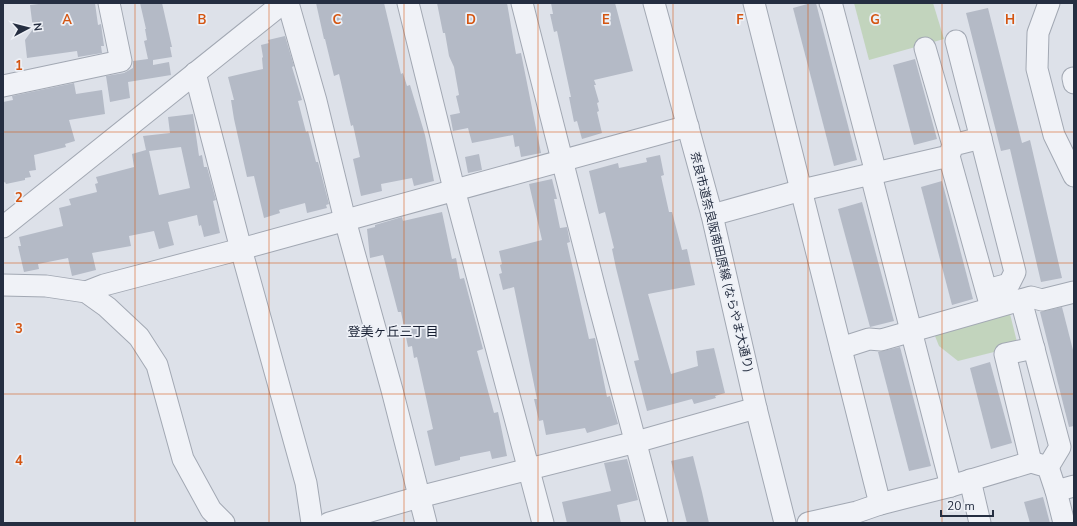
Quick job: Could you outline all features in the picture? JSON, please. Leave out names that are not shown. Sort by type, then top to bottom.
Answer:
[{"type":"street","points":[[3,86],[121,61],[109,3]]},
{"type":"street","points":[[3,227],[284,3]]},
{"type":"street","points":[[288,3],[316,101],[345,220],[392,390],[426,523]]},
{"type":"street","points":[[408,3],[454,190],[543,523]]},
{"type":"street","points":[[522,3],[597,297],[657,523]]},
{"type":"street","name":"奈良市道奈良阪南田原線 (ならやま大通り)","points":[[654,3],[712,215],[756,408],[785,523]]},
{"type":"street","points":[[754,3],[880,504]]},
{"type":"street","points":[[830,3],[874,174],[907,318],[960,483],[980,523]]},
{"type":"street","points":[[1049,3],[1038,33],[1037,70],[1054,135],[1074,176]]},
{"type":"street","points":[[841,348],[869,339],[881,340],[912,331],[989,299],[1009,284],[1015,272],[956,41]]},
{"type":"street","points":[[926,48],[989,299]]},
{"type":"street","points":[[195,73],[241,249],[306,483],[312,523]]},
{"type":"street","points":[[86,292],[104,285],[241,249],[688,126]]},
{"type":"street","points":[[712,215],[802,190],[874,174],[951,150],[981,138]]},
{"type":"street","points":[[808,523],[858,518],[880,504],[1040,464],[1060,447],[1034,348],[1026,298],[1028,281],[1015,272]]},
{"type":"street","points":[[3,285],[46,286],[86,292],[107,307],[139,337],[157,365],[183,459],[211,510],[224,523]]},
{"type":"street","points":[[989,299],[1026,298],[1042,300],[1074,292]]},
{"type":"street","points":[[1034,348],[1005,354],[1040,464],[1065,489],[1064,523]]},
{"type":"street","points":[[329,523],[419,497],[636,442],[756,408]]},
{"type":"green space","points":[[854,3],[933,3],[944,39],[869,60]]},
{"type":"green space","points":[[1009,310],[1018,346],[958,361],[939,346],[933,331]]},
{"type":"building","points":[[47,3],[95,3],[98,25],[101,24],[104,46],[101,46],[102,53],[78,57],[77,51],[27,58],[25,40],[33,29],[30,5]]},
{"type":"building","points":[[140,3],[162,3],[172,47],[170,47],[172,57],[153,60],[153,65],[169,62],[171,75],[128,82],[130,98],[110,102],[106,76],[124,73],[133,68],[133,61],[148,59],[144,41],[147,40],[146,29]]},
{"type":"building","points":[[316,3],[384,3],[401,74],[403,73],[407,86],[410,85],[425,135],[434,181],[414,186],[412,178],[381,184],[382,191],[361,196],[353,159],[360,157],[353,125],[351,126],[339,74],[334,76]]},
{"type":"building","points":[[437,3],[507,3],[516,54],[521,53],[541,153],[521,157],[519,146],[515,147],[513,135],[472,143],[468,128],[453,131],[450,115],[460,113],[456,96],[459,95],[454,67],[449,56]]},
{"type":"building","points":[[551,3],[615,3],[633,71],[594,80],[599,102],[597,103],[599,111],[597,112],[602,133],[582,139],[577,121],[574,122],[569,97],[571,97],[557,31],[554,32],[550,14],[553,14]]},
{"type":"building","points":[[816,3],[857,160],[834,166],[793,8]]},
{"type":"building","points":[[988,8],[1022,143],[1030,140],[1062,278],[1041,282],[1010,149],[1001,151],[966,13]]},
{"type":"building","points":[[285,36],[302,100],[298,101],[306,132],[308,131],[316,162],[318,162],[329,204],[326,205],[327,208],[307,213],[305,203],[279,210],[280,213],[264,218],[254,176],[247,177],[234,119],[231,100],[234,100],[228,77],[263,69],[261,45],[269,43],[268,40]]},
{"type":"building","points":[[915,59],[937,139],[914,145],[893,65]]},
{"type":"building","points":[[74,83],[76,94],[102,90],[105,114],[69,120],[75,141],[65,144],[66,147],[34,155],[36,170],[29,171],[31,177],[25,178],[25,180],[6,184],[5,182],[3,183],[3,102],[13,100],[12,96]]},
{"type":"building","points":[[193,114],[199,156],[202,155],[204,167],[207,167],[216,200],[213,201],[220,233],[204,237],[201,225],[199,226],[197,215],[168,222],[174,245],[159,249],[154,231],[129,236],[131,246],[92,253],[96,270],[72,276],[68,258],[38,264],[39,269],[24,272],[18,246],[21,246],[19,237],[63,226],[59,208],[71,205],[69,199],[97,192],[95,184],[98,183],[96,177],[134,167],[132,154],[146,150],[143,136],[170,133],[168,117]],"holes":[[[181,147],[190,188],[159,195],[149,151]]]},
{"type":"building","points":[[479,154],[482,170],[468,173],[465,157]]},
{"type":"building","points":[[660,155],[664,175],[661,176],[669,212],[672,212],[682,250],[687,249],[695,285],[648,294],[671,374],[698,366],[696,351],[714,348],[725,393],[715,396],[716,398],[694,404],[692,399],[647,411],[634,361],[639,360],[616,268],[612,249],[614,248],[605,212],[599,214],[589,171],[618,163],[619,168],[647,162],[646,158]]},
{"type":"building","points":[[552,179],[557,199],[554,199],[560,228],[567,227],[570,242],[567,243],[589,339],[595,338],[607,397],[610,396],[618,424],[587,433],[585,428],[546,435],[543,420],[539,421],[534,399],[537,399],[514,287],[503,290],[499,274],[502,273],[500,265],[502,264],[499,251],[542,240],[529,184]]},
{"type":"building","points":[[942,181],[973,299],[952,305],[921,187]]},
{"type":"building","points":[[862,202],[894,321],[870,327],[838,209]]},
{"type":"building","points":[[442,212],[452,259],[456,258],[460,279],[464,278],[483,349],[477,351],[494,413],[498,412],[507,456],[492,459],[490,451],[460,457],[460,460],[435,466],[427,431],[433,429],[417,357],[414,358],[412,346],[408,347],[401,312],[398,312],[383,255],[370,258],[367,229],[402,217],[403,221]]},
{"type":"building","points":[[1062,307],[1074,354],[1074,426],[1069,427],[1040,312]]},
{"type":"building","points":[[900,347],[931,466],[909,471],[878,352]]},
{"type":"building","points":[[990,362],[1012,443],[991,449],[970,368]]},
{"type":"building","points":[[693,456],[709,523],[687,523],[671,461]]},
{"type":"building","points":[[627,459],[638,500],[617,505],[621,523],[567,523],[562,502],[611,491],[604,463]]},
{"type":"building","points":[[1043,497],[1050,523],[1030,523],[1024,502]]},
{"type":"district","name":"登美ヶ丘三丁目","points":[[393,332]]}]
